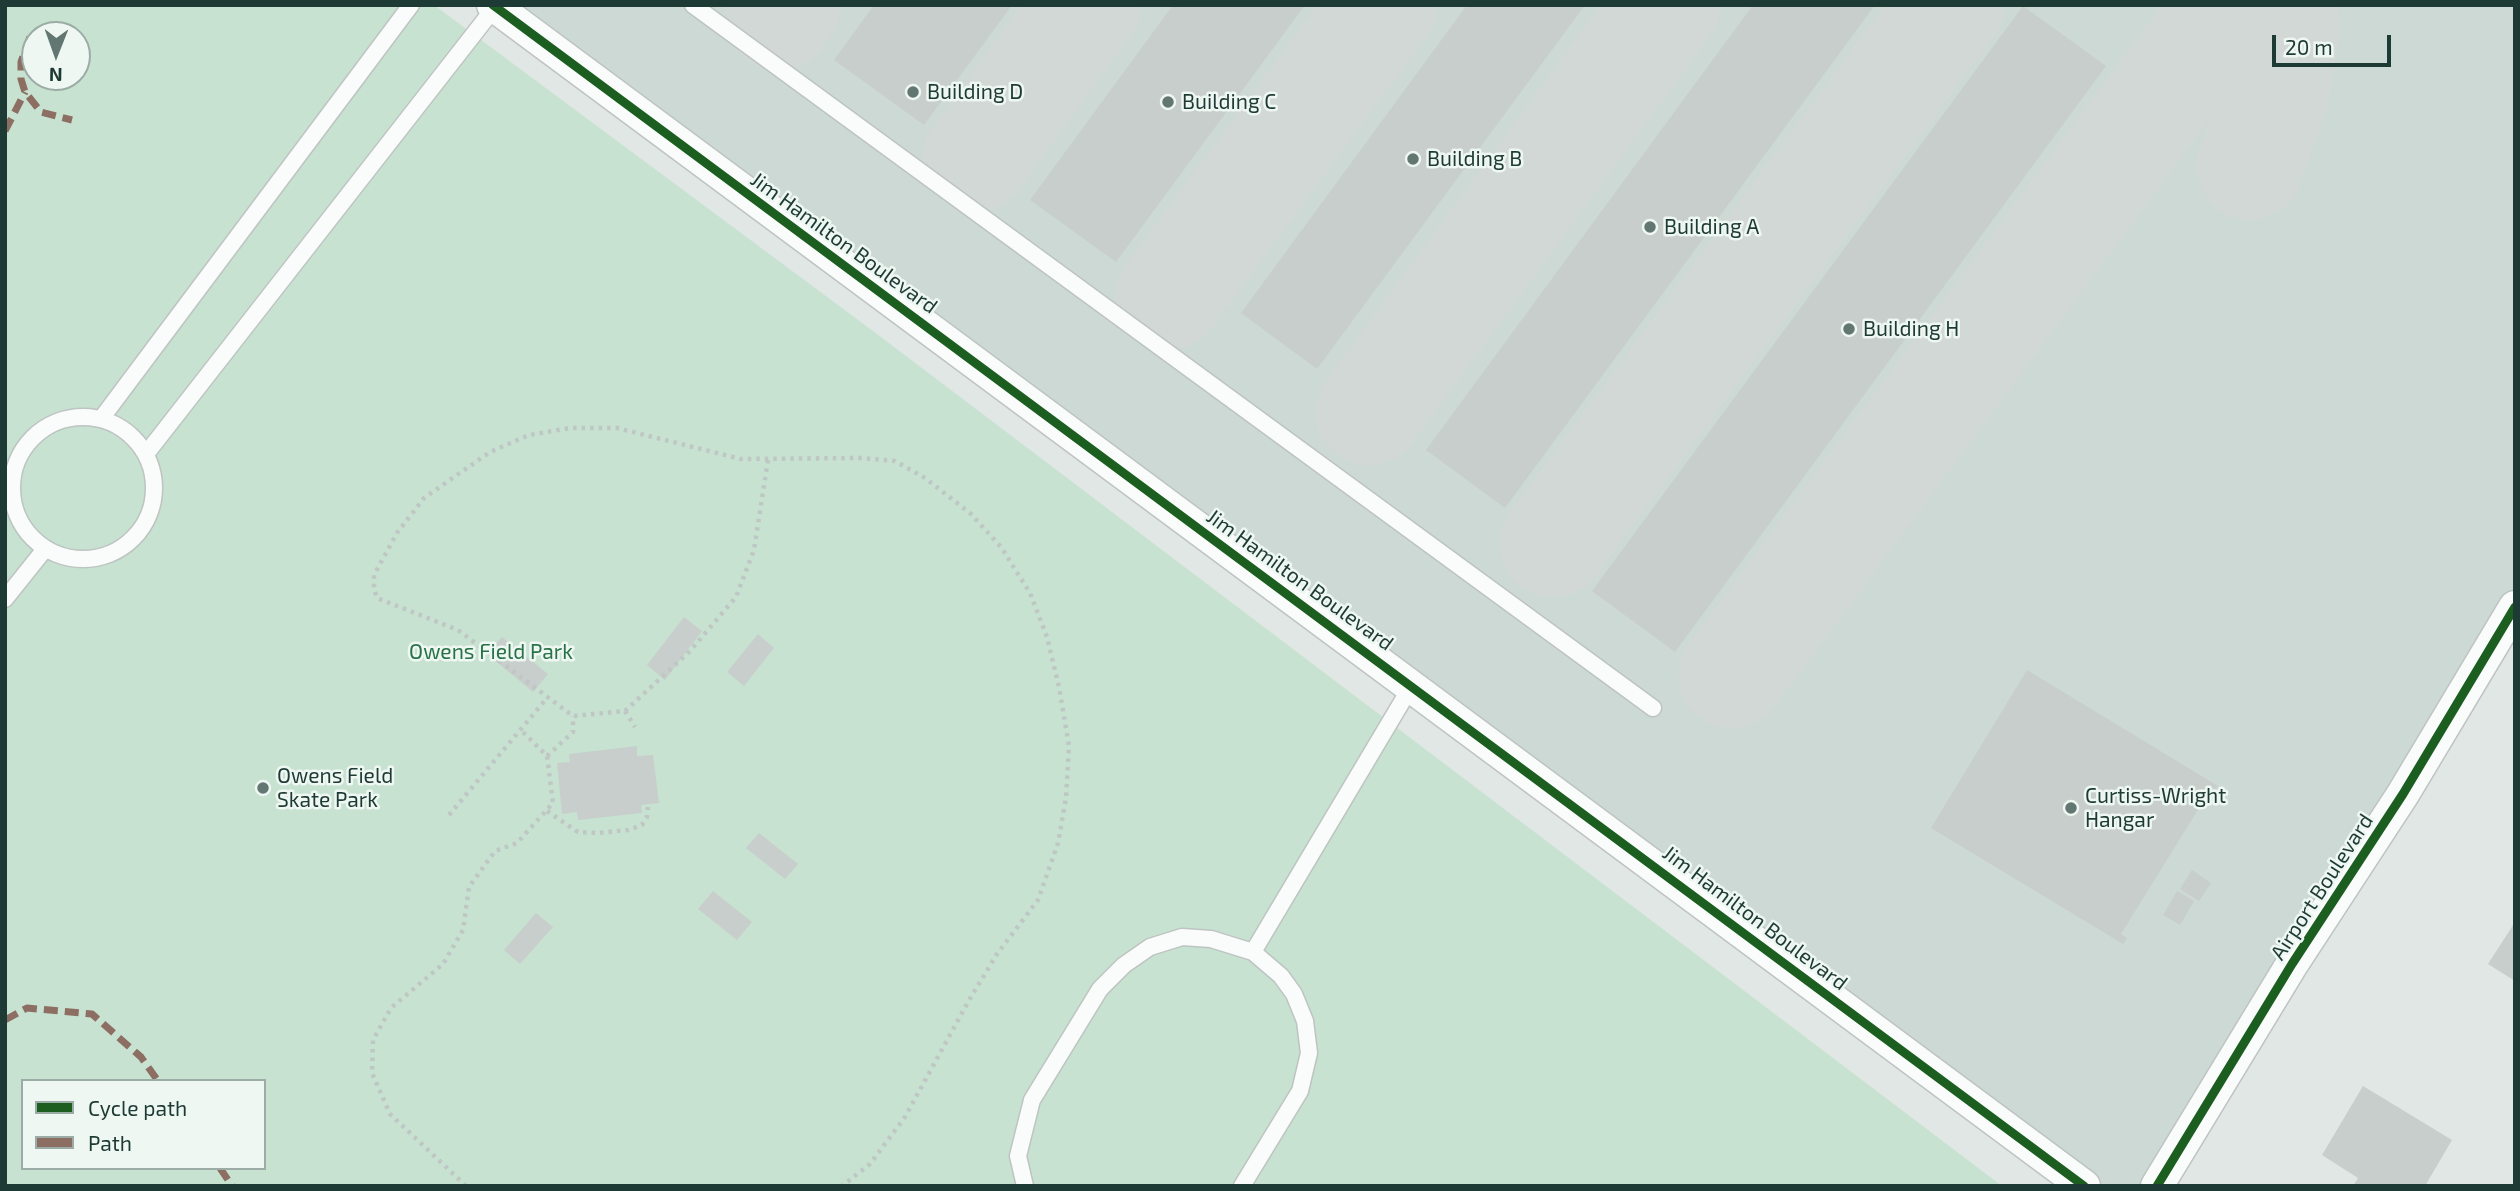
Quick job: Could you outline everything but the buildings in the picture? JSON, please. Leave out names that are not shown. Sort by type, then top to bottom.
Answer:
[{"type":"street","name":"Jim Hamilton Boulevard","points":[[494,6],[2084,1186]]},
{"type":"street","name":"Airport Boulevard","points":[[2157,1186],[2292,964],[2403,794],[2515,607]]},
{"type":"lane","points":[[101,419],[411,5]]},
{"type":"lane","points":[[693,5],[1654,708]]},
{"type":"lane","points":[[146,454],[494,6]]},
{"type":"lane","points":[[79,418],[101,419],[135,438],[146,454],[154,476],[154,500],[146,522],[132,541],[112,554],[90,559],[66,558],[45,549],[28,534],[17,515],[12,493],[14,471],[23,450],[38,433],[57,422],[79,418]]},
{"type":"lane","points":[[5,599],[45,549]]},
{"type":"lane","points":[[1253,952],[1412,685]]},
{"type":"lane","points":[[1025,1186],[1018,1156],[1032,1100],[1100,989],[1124,965],[1150,947],[1182,937],[1211,939],[1253,952],[1269,964],[1294,994],[1306,1021],[1309,1053],[1300,1091],[1242,1186]]},
{"type":"path","points":[[768,460],[754,550],[736,597],[690,651],[625,710],[573,716],[458,630],[377,598],[374,575],[397,533],[424,498],[490,452],[529,435],[570,428],[617,428],[741,460],[862,458],[895,461],[925,478],[971,514],[1001,547],[1030,593],[1047,638],[1069,746],[1066,798],[1058,843],[1038,900],[998,954],[968,1002],[905,1117],[870,1164],[842,1186]]},
{"type":"path","points":[[449,815],[547,697]]},
{"type":"path","points":[[625,710],[635,727]]},
{"type":"path","points":[[547,756],[573,732],[573,716]]},
{"type":"path","points":[[466,1186],[390,1114],[372,1073],[373,1040],[391,1008],[443,964],[463,930],[469,887],[495,851],[517,843],[553,803],[547,756],[520,729]]},
{"type":"path","points":[[547,811],[579,832],[598,833],[642,825],[647,817],[648,807]]},
{"type":"shaded area","points":[[493,5],[2515,5],[2515,607],[2157,1186],[2084,1186]]},
{"type":"green space","name":"Owens Field Park","points":[[5,5],[434,5],[873,331],[2002,1186],[5,1186]]},
{"type":"taxiway","points":[[779,17],[787,5]]},
{"type":"taxiway","points":[[976,158],[1087,5]]},
{"type":"taxiway","points":[[1169,296],[1384,5]]},
{"type":"taxiway","points":[[1369,412],[1667,5]]},
{"type":"taxiway","points":[[1553,544],[1951,5]]},
{"type":"taxiway","points":[[1732,675],[2183,66],[2221,14],[2223,5]]},
{"type":"taxiway","points":[[2250,166],[2275,96],[2287,27],[2281,5]]},
{"type":"marked path","points":[[25,91],[41,112],[72,120]]},
{"type":"marked path","points":[[5,131],[25,92]]},
{"type":"marked path","points":[[5,1020],[27,1008],[92,1014],[141,1057],[157,1079]]},
{"type":"marked path","points":[[221,1170],[232,1186]]},
{"type":"cycle path","points":[[493,5],[2084,1186]]},
{"type":"cycle path","points":[[2157,1186],[2292,964],[2403,794],[2515,607]]},
{"type":"place","name":"Building D","points":[[913,92]]},
{"type":"place","name":"Building C","points":[[1168,102]]},
{"type":"place","name":"Building B","points":[[1413,159]]},
{"type":"place","name":"Building A","points":[[1650,227]]},
{"type":"place","name":"Building H","points":[[1849,329]]},
{"type":"place","name":"Owens Field Skate Park","points":[[263,788]]},
{"type":"place","name":"Curtiss-Wright Hangar","points":[[2071,808]]}]
